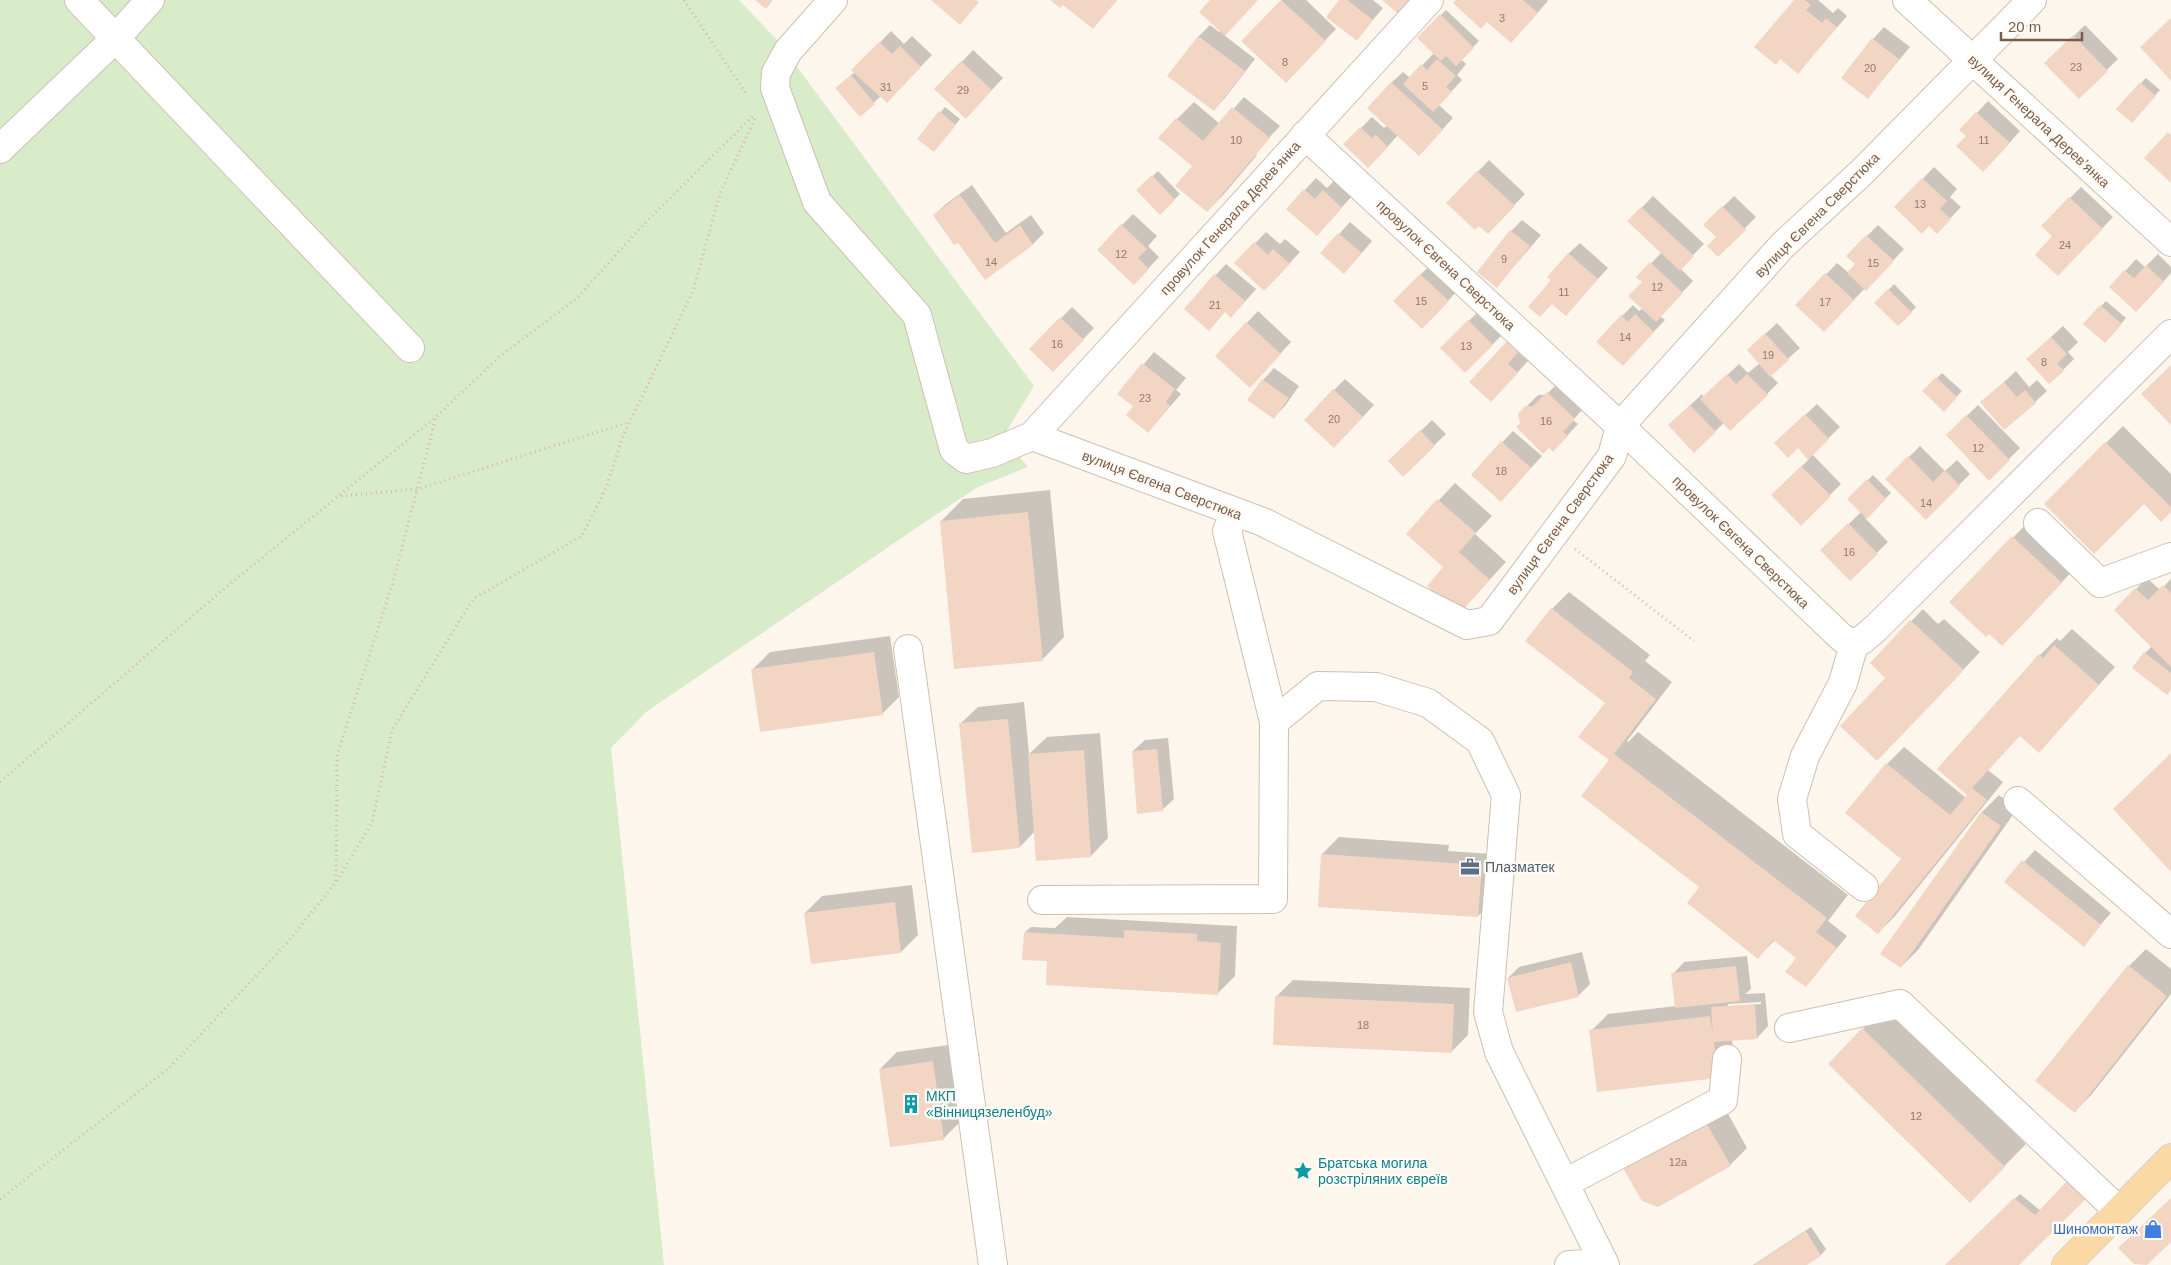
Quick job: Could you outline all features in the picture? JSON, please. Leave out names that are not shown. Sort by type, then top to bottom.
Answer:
[{"type":"main road","points":[[2066,1265],[2171,1158]]},
{"type":"street","points":[[79,0],[410,348]]},
{"type":"street","points":[[0,150],[116,38],[150,0]]},
{"type":"street","points":[[833,0],[788,51],[776,73],[775,88],[817,202],[917,315],[954,450],[966,459],[992,453],[1032,436]]},
{"type":"street","name":"провулок Генерала Деревʼянка","points":[[1032,436],[1428,0]]},
{"type":"street","name":"вулиця Генерала Деревʼянка","points":[[1907,0],[2171,242]]},
{"type":"street","name":"вулиця Євгена Сверстюка","points":[[1032,436],[1263,522],[1467,625],[1490,621],[1612,456],[1620,426],[1783,245],[1862,172],[1972,58],[2032,0]]},
{"type":"street","name":"провулок Євгена Сверстюка","points":[[1305,134],[1620,426],[1842,638],[1854,644]]},
{"type":"street","points":[[1864,887],[1797,834],[1792,799],[1805,756],[1843,683],[1854,644],[1876,628],[2171,334]]},
{"type":"street","points":[[1042,900],[1273,899],[1274,722],[1227,531],[1234,512]]},
{"type":"street","points":[[2038,523],[2100,583],[2171,557]]},
{"type":"street","points":[[908,649],[993,1265]]},
{"type":"street","points":[[1274,722],[1318,686],[1376,687],[1428,704],[1480,741],[1506,795],[1488,1012],[1499,1052],[1605,1264],[1569,1265]]},
{"type":"street","points":[[2018,801],[2171,934]]},
{"type":"street","points":[[1789,1028],[1900,1004],[2119,1211]]},
{"type":"street","points":[[1565,1183],[1723,1100],[1727,1060]]},
{"type":"path","points":[[684,0],[753,103]]},
{"type":"path","points":[[0,782],[226,586],[339,497],[436,417],[499,357],[576,299],[642,226],[758,111],[720,193],[693,291],[623,436],[606,488],[582,536],[473,599],[392,730],[372,823],[336,882],[287,944],[169,1068],[0,1199]]},
{"type":"path","points":[[336,882],[337,755],[393,582],[436,417]]},
{"type":"path","points":[[339,497],[418,489],[630,422]]},
{"type":"path","points":[[1555,533],[1694,642]]},
{"type":"green space","points":[[0,0],[739,0],[777,40],[1034,386],[1003,437],[1028,467],[978,487],[937,514],[646,712],[611,748],[664,1265],[0,1265]]},
{"type":"building","points":[[755,0],[773,0],[766,9]]},
{"type":"building","points":[[931,0],[976,0],[979,2],[960,25]]},
{"type":"building","points":[[1050,0],[1117,0],[1093,29],[1063,5],[1060,8]]},
{"type":"building","points":[[1210,0],[1258,0],[1225,36],[1199,12]]},
{"type":"building","points":[[1281,0],[1326,41],[1286,83],[1241,41]]},
{"type":"building","points":[[1339,0],[1347,0],[1373,20],[1357,41],[1326,17]]},
{"type":"building","points":[[1382,0],[1414,0],[1401,16]]},
{"type":"building","points":[[1456,0],[1523,0],[1538,13],[1511,43],[1487,22],[1481,29],[1453,3]]},
{"type":"building","points":[[1794,0],[1805,0],[1811,5],[1806,10],[1822,23],[1826,18],[1837,27],[1798,74],[1780,59],[1776,65],[1754,47]]},
{"type":"building","points":[[1440,14],[1474,48],[1456,66],[1446,56],[1441,61],[1417,38]]},
{"type":"building","points":[[2171,18],[2171,81],[2140,47]]},
{"type":"building","points":[[2073,35],[2108,71],[2079,99],[2044,63]]},
{"type":"building","points":[[1198,36],[1245,71],[1214,111],[1167,76]]},
{"type":"building","points":[[1872,38],[1899,59],[1868,99],[1841,78]]},
{"type":"building","points":[[879,42],[892,54],[900,46],[921,67],[887,103],[851,70]]},
{"type":"building","points":[[1437,59],[1456,76],[1446,87],[1452,92],[1433,112],[1403,84],[1421,64],[1427,70]]},
{"type":"building","points":[[961,61],[992,90],[966,119],[934,89]]},
{"type":"building","points":[[851,75],[875,104],[860,117],[835,88]]},
{"type":"building","points":[[1391,82],[1443,130],[1419,156],[1367,108]]},
{"type":"building","points":[[2140,82],[2156,96],[2132,123],[2116,109]]},
{"type":"building","points":[[1232,107],[1270,138],[1207,212],[1175,186],[1192,166],[1158,138],[1176,118],[1203,141]]},
{"type":"building","points":[[939,111],[956,125],[934,152],[917,139]]},
{"type":"building","points":[[1976,112],[2010,143],[1983,172],[1956,146],[1966,136],[1959,130]]},
{"type":"building","points":[[1360,127],[1372,138],[1376,135],[1388,147],[1368,168],[1343,144]]},
{"type":"building","points":[[2168,132],[2171,135],[2171,183],[2144,158]]},
{"type":"building","points":[[1477,171],[1515,206],[1488,234],[1479,226],[1475,230],[1446,203]]},
{"type":"building","points":[[1152,175],[1175,200],[1160,215],[1136,190]]},
{"type":"building","points":[[1922,178],[1947,201],[1940,209],[1951,219],[1937,234],[1929,226],[1922,234],[1894,207]]},
{"type":"building","points":[[1304,189],[1315,199],[1323,190],[1342,208],[1317,236],[1286,209]]},
{"type":"building","points":[[960,195],[995,243],[1020,225],[1033,245],[985,280],[958,243],[954,245],[933,215]]},
{"type":"building","points":[[2069,197],[2103,229],[2058,276],[2035,255],[2052,236],[2041,226]]},
{"type":"building","points":[[1722,206],[1746,230],[1718,257],[1707,246],[1716,237],[1703,225]]},
{"type":"building","points":[[1641,207],[1694,256],[1680,271],[1627,221]]},
{"type":"building","points":[[1121,224],[1147,249],[1138,258],[1149,269],[1134,285],[1097,250]]},
{"type":"building","points":[[1510,230],[1530,246],[1497,288],[1477,272]]},
{"type":"building","points":[[1338,233],[1362,253],[1344,274],[1320,253]]},
{"type":"building","points":[[1866,235],[1894,261],[1866,291],[1847,273],[1855,264],[1846,256]]},
{"type":"building","points":[[1254,242],[1268,255],[1273,249],[1290,264],[1264,291],[1234,263]]},
{"type":"building","points":[[1568,253],[1598,279],[1566,316],[1552,304],[1540,317],[1528,307],[1551,280],[1547,277]]},
{"type":"building","points":[[1650,262],[1683,293],[1656,322],[1628,296],[1642,282],[1636,277]]},
{"type":"building","points":[[2146,265],[2164,282],[2136,312],[2109,287],[2124,270],[2134,278]]},
{"type":"building","points":[[1825,273],[1854,300],[1824,332],[1795,305]]},
{"type":"building","points":[[1214,274],[1245,301],[1231,318],[1225,312],[1209,331],[1184,309]]},
{"type":"building","points":[[1420,274],[1449,301],[1422,329],[1393,301]]},
{"type":"building","points":[[1888,289],[1912,313],[1898,326],[1874,303]]},
{"type":"building","points":[[2100,305],[2122,324],[2105,343],[2083,324]]},
{"type":"building","points":[[1635,314],[1654,332],[1623,366],[1596,342],[1621,315],[1628,322]]},
{"type":"building","points":[[1060,317],[1084,340],[1053,372],[1029,349]]},
{"type":"building","points":[[1468,320],[1493,345],[1465,373],[1440,348]]},
{"type":"building","points":[[1246,322],[1281,354],[1250,388],[1215,356]]},
{"type":"building","points":[[1765,333],[1789,360],[1770,377],[1747,350]]},
{"type":"building","points":[[2051,337],[2067,354],[2057,364],[2064,371],[2049,384],[2026,359]]},
{"type":"building","points":[[1509,339],[1520,350],[1508,364],[1518,373],[1491,402],[1469,382]]},
{"type":"building","points":[[1142,363],[1175,389],[1166,402],[1170,406],[1148,433],[1126,415],[1133,406],[1117,394]]},
{"type":"building","points":[[2171,365],[2171,425],[2141,394]]},
{"type":"building","points":[[1727,374],[1736,384],[1747,374],[1768,395],[1730,431],[1700,399]]},
{"type":"building","points":[[1936,377],[1957,397],[1944,412],[1922,391]]},
{"type":"building","points":[[1262,379],[1289,398],[1274,419],[1247,400]]},
{"type":"building","points":[[2004,382],[2017,397],[2025,390],[2036,403],[2004,430],[1980,402]]},
{"type":"building","points":[[1333,389],[1363,417],[1334,448],[1304,420]]},
{"type":"building","points":[[1547,392],[1575,419],[1563,432],[1568,436],[1553,452],[1549,448],[1543,454],[1516,427],[1520,423],[1518,414],[1525,406],[1533,406]]},
{"type":"building","points":[[1690,405],[1716,432],[1694,453],[1668,425]]},
{"type":"building","points":[[1805,414],[1829,439],[1808,460],[1798,448],[1788,458],[1774,443]]},
{"type":"building","points":[[1966,415],[2010,460],[1989,481],[1946,435]]},
{"type":"building","points":[[1420,430],[1435,446],[1403,477],[1388,461]]},
{"type":"building","points":[[1501,441],[1531,468],[1501,502],[1471,475]]},
{"type":"building","points":[[2105,442],[2171,507],[2171,512],[2161,522],[2144,504],[2094,554],[2044,504]]},
{"type":"building","points":[[1908,456],[1933,482],[1945,470],[1960,486],[1926,520],[1885,479]]},
{"type":"building","points":[[1801,466],[1831,496],[1801,526],[1771,495]]},
{"type":"building","points":[[1867,479],[1886,499],[1867,519],[1847,499]]},
{"type":"building","points":[[1437,499],[1476,533],[1459,552],[1490,580],[1459,614],[1427,586],[1443,567],[1406,534]]},
{"type":"building","points":[[1028,512],[1043,661],[954,669],[940,521]]},
{"type":"building","points":[[1848,523],[1878,554],[1850,581],[1820,550]]},
{"type":"building","points":[[2012,536],[2062,583],[2002,646],[1989,634],[1986,637],[1949,602]]},
{"type":"building","points":[[2163,585],[2171,593],[2171,667],[2114,610],[2135,588],[2148,600]]},
{"type":"building","points":[[1551,608],[1633,672],[1629,678],[1656,699],[1614,754],[1827,918],[1816,932],[1837,948],[1806,987],[1785,972],[1796,958],[1773,940],[1758,959],[1687,903],[1699,887],[1581,796],[1609,760],[1578,737],[1605,703],[1525,641]]},
{"type":"building","points":[[1910,620],[1964,670],[1877,761],[1840,726],[1885,678],[1870,663]]},
{"type":"building","points":[[2054,645],[2099,685],[2039,753],[2020,736],[1972,788],[1987,800],[1878,934],[1855,916],[1901,859],[1845,813],[1886,763],[1950,815],[1967,795],[1937,769],[2039,654],[2043,658]]},
{"type":"building","points":[[874,652],[883,715],[760,732],[751,669]]},
{"type":"building","points":[[2144,652],[2171,673],[2171,690],[2167,695],[2132,668]]},
{"type":"building","points":[[1008,719],[1020,848],[972,853],[959,723]]},
{"type":"building","points":[[1157,749],[1163,811],[1137,814],[1132,751]]},
{"type":"building","points":[[1084,750],[1091,857],[1036,861],[1028,754]]},
{"type":"building","points":[[2171,753],[2171,872],[2113,809]]},
{"type":"building","points":[[1981,812],[2001,826],[1901,968],[1880,954]]},
{"type":"building","points":[[1321,854],[1482,865],[1478,917],[1318,907]]},
{"type":"building","points":[[2022,860],[2101,925],[2084,947],[2004,882]]},
{"type":"building","points":[[895,902],[901,953],[811,964],[804,913]]},
{"type":"building","points":[[1124,930],[1197,934],[1197,941],[1221,943],[1218,995],[1046,985],[1047,961],[1022,960],[1024,932],[1124,938]]},
{"type":"building","points":[[1571,962],[1579,997],[1516,1012],[1507,978]]},
{"type":"building","points":[[2128,965],[2167,996],[2075,1113],[2035,1081]]},
{"type":"building","points":[[1736,966],[1740,1001],[1675,1008],[1671,973]]},
{"type":"building","points":[[1275,996],[1454,1004],[1452,1053],[1273,1045]]},
{"type":"building","points":[[1755,1004],[1757,1039],[1714,1042],[1718,1078],[1597,1092],[1589,1030],[1710,1016],[1713,1035],[1711,1007]]},
{"type":"building","points":[[1862,1028],[2005,1167],[1970,1203],[1828,1064]]},
{"type":"building","name":"МКП «Вінницязеленбуд»","points":[[933,1061],[944,1140],[890,1147],[879,1069]]},
{"type":"building","points":[[1703,1117],[1731,1166],[1658,1207],[1642,1201],[1624,1170],[1631,1157]]},
{"type":"building","points":[[2067,1181],[2087,1198],[2019,1265],[1945,1265],[2014,1198],[2035,1215]]},
{"type":"building","points":[[2171,1198],[2171,1242],[2147,1265],[2134,1264],[2118,1248]]},
{"type":"building","points":[[1806,1231],[1821,1256],[1807,1265],[1754,1265]]},
{"type":"place","name":"Плазматек","points":[[1470,867]]},
{"type":"place","name":"МКП «Вінницязеленбуд»","points":[[911,1104]]},
{"type":"place","name":"Братська могила розстріляних євреїв","points":[[1303,1171]]},
{"type":"place","name":"Шиномонтаж","points":[[2153,1229]]}]
